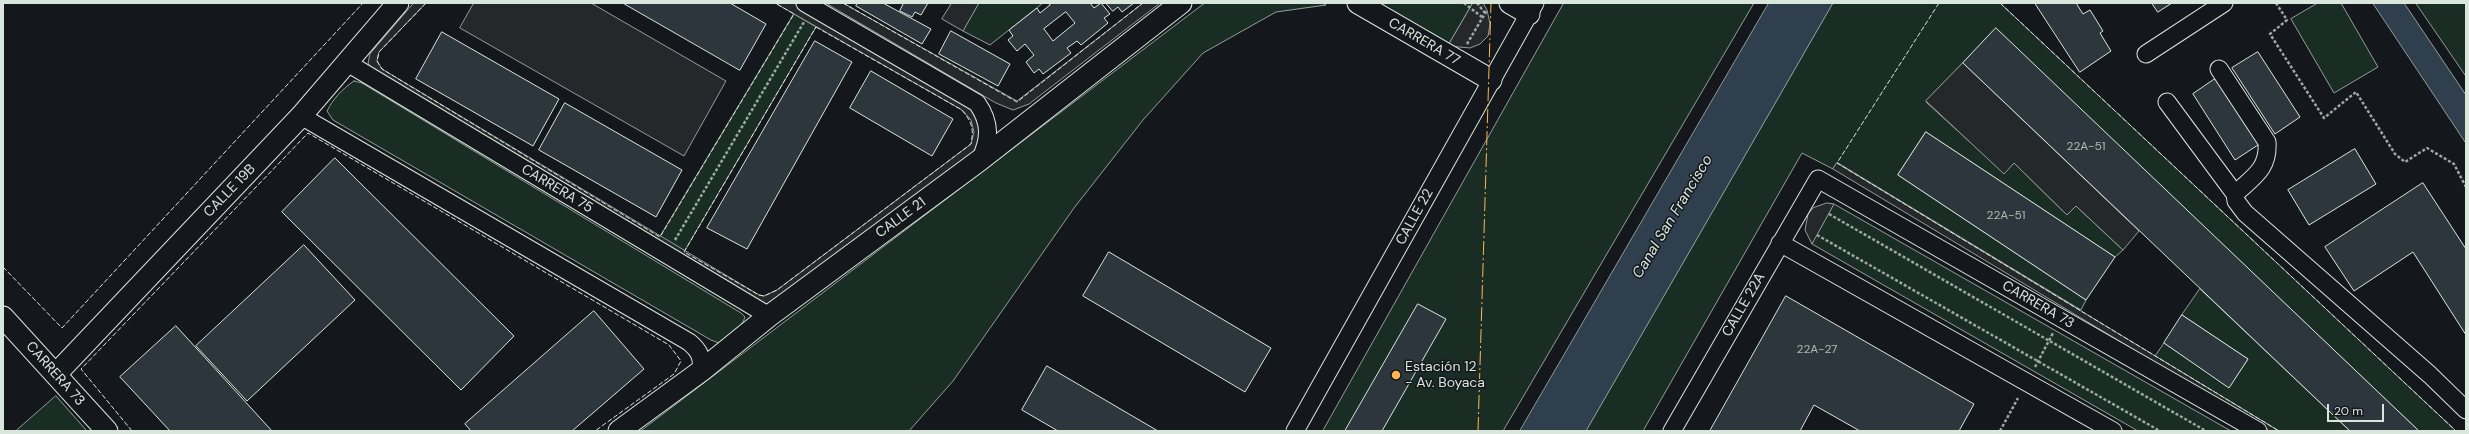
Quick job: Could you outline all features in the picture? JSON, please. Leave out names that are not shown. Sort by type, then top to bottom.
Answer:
[{"type":"street","name":"CALLE 19B","points":[[56,374],[301,116],[398,3]]},
{"type":"street","points":[[805,3],[918,71],[977,103],[985,115],[988,128],[988,144],[980,160]]},
{"type":"street","name":"CALLE 21","points":[[619,431],[701,371],[769,316],[980,160],[1181,3]]},
{"type":"street","name":"CARRERA 77","points":[[1358,3],[1491,80]]},
{"type":"street","points":[[1510,3],[1532,8]]},
{"type":"street","points":[[2146,54],[2224,3]]},
{"type":"street","name":"CALLE 22","points":[[1296,431],[1532,8]]},
{"type":"street","name":"CARRERA 75","points":[[346,62],[769,316]]},
{"type":"street","points":[[2219,69],[2267,142],[2268,155],[2264,166],[2236,194]]},
{"type":"street","points":[[2167,102],[2236,194],[2236,201],[2246,213],[2430,375],[2466,410]]},
{"type":"street","points":[[301,116],[689,342],[696,347],[701,355],[701,371]]},
{"type":"street","name":"CARRERA 73","points":[[1818,179],[2258,431]]},
{"type":"street","name":"CALLE 22A","points":[[1672,431],[1818,179]]},
{"type":"street","points":[[1780,243],[2027,381],[2113,431]]},
{"type":"street","name":"CARRERA 73","points":[[3,317],[107,431]]},
{"type":"path","points":[[1464,3],[1483,18]]},
{"type":"path","points":[[1464,49],[1486,12],[1477,3]]},
{"type":"path","points":[[2276,3],[2287,20],[2270,34],[2324,118],[2356,92],[2395,154],[2405,162],[2427,148],[2454,164],[2466,187]]},
{"type":"path","points":[[672,244],[805,20]]},
{"type":"path","points":[[1829,214],[2206,431]]},
{"type":"path","points":[[1817,235],[2160,431]]},
{"type":"path","points":[[2000,431],[2061,319]]},
{"type":"green space","points":[[979,3],[1043,3],[990,45],[963,31]]},
{"type":"green space","points":[[1205,3],[1322,3],[1326,5],[1276,12],[1203,53],[1143,120],[1074,208],[953,381],[909,431],[641,431]]},
{"type":"green space","points":[[1376,3],[1473,3],[1448,46]]},
{"type":"green space","points":[[1564,3],[1754,3],[1503,431],[1323,431]]},
{"type":"green space","points":[[1833,3],[2000,3],[2456,431],[2419,431],[1996,29],[1926,102],[2004,173],[2014,163],[2067,215],[2076,206],[2123,250],[2115,257],[1926,132],[1898,175],[2086,300],[2081,310],[1838,163],[1833,169],[1802,153],[1643,431],[1586,431]]},
{"type":"green space","points":[[2318,3],[2341,3],[2378,67],[2334,93],[2291,19]]},
{"type":"green space","points":[[2416,3],[2466,3],[2466,76]]},
{"type":"green space","points":[[794,14],[816,27],[684,252],[660,237]]},
{"type":"green space","points":[[354,81],[362,83],[741,313],[745,317],[741,325],[731,335],[719,343],[711,340],[333,120],[327,111],[338,94]]},
{"type":"green space","points":[[1834,204],[2231,431],[2138,431],[1812,244]]},
{"type":"green space","points":[[2200,289],[2350,431],[2279,431],[2155,356],[2164,343],[2229,387],[2248,359],[2182,315]]},
{"type":"green space","points":[[56,396],[87,431],[16,431]]},
{"type":"shaded area","points":[[414,3],[426,3],[379,52],[377,61],[382,69],[759,295],[764,296],[777,290],[971,144],[974,132],[971,120],[962,110],[775,3],[794,3],[964,102],[975,113],[981,133],[973,154],[771,303],[765,304],[372,69],[368,63],[370,54]]},
{"type":"shaded area","points":[[474,3],[591,3],[726,81],[684,156],[460,28]]},
{"type":"shaded area","points":[[826,3],[843,3],[1017,101],[1143,3],[1160,3],[1029,104],[1013,110],[996,103]]},
{"type":"shaded area","points":[[952,3],[979,3],[963,31],[942,19]]},
{"type":"shaded area","points":[[1473,3],[1483,3],[1487,10],[1490,24],[1488,36],[1480,44],[1470,48],[1448,46]]},
{"type":"shaded area","points":[[1963,63],[2139,231],[2123,250],[2076,206],[2067,215],[2014,163],[2004,174],[1926,101]]},
{"type":"shaded area","points":[[1837,163],[2279,431],[2269,431],[1833,169]]},
{"type":"shaded area","points":[[1827,203],[1834,204],[1812,244],[1805,230],[1808,214],[1813,208]]},
{"type":"water","name":"Canal San Francisco","points":[[1769,3],[1833,3],[1586,431],[1520,431]]},
{"type":"water","points":[[2373,3],[2404,3],[2466,95],[2466,143]]},
{"type":"building","points":[[623,3],[730,3],[766,24],[740,70]]},
{"type":"building","points":[[858,3],[883,3],[931,29],[922,44],[856,6]]},
{"type":"building","points":[[904,3],[928,3],[921,15],[915,12],[912,17],[900,11]]},
{"type":"building","points":[[1048,3],[1090,3],[1094,8],[1101,3],[1110,14],[1104,18],[1108,23],[1081,45],[1077,41],[1067,48],[1071,53],[1043,74],[1039,69],[1034,73],[1026,62],[1034,55],[1025,44],[1017,51],[1008,40],[1013,36],[1009,30],[1037,8],[1040,13],[1050,5]],"holes":[[[1066,12],[1075,23],[1053,41],[1044,29]]]},
{"type":"building","points":[[1106,3],[1134,3],[1122,12],[1118,7],[1113,11]]},
{"type":"building","points":[[2035,3],[2076,3],[2083,14],[2090,10],[2103,31],[2100,33],[2111,51],[2080,72]]},
{"type":"building","points":[[2152,3],[2172,3],[2158,12]]},
{"type":"building","points":[[1996,28],[2419,431],[2350,431],[1963,63]]},
{"type":"building","points":[[951,31],[1010,64],[998,86],[939,54]]},
{"type":"building","points":[[442,32],[559,99],[533,146],[416,79]]},
{"type":"building","points":[[815,41],[852,62],[747,249],[707,228]]},
{"type":"building","points":[[2258,52],[2300,117],[2275,134],[2232,68]]},
{"type":"building","points":[[871,71],[953,119],[932,156],[850,108]]},
{"type":"building","points":[[2218,77],[2261,143],[2235,160],[2193,94]]},
{"type":"building","points":[[565,103],[682,170],[656,217],[539,150]]},
{"type":"building","points":[[1926,132],[2115,257],[2086,300],[1898,175]]},
{"type":"building","points":[[2355,149],[2376,184],[2309,225],[2288,190]]},
{"type":"building","points":[[335,158],[514,336],[461,390],[282,212]]},
{"type":"building","points":[[2423,183],[2466,249],[2466,335],[2413,252],[2354,291],[2325,247]]},
{"type":"building","points":[[304,245],[355,300],[247,401],[196,346]]},
{"type":"building","points":[[1109,252],[1271,348],[1245,392],[1083,296]]},
{"type":"building","points":[[1786,296],[1974,404],[1959,431],[1860,431],[1814,405],[1800,431],[1710,431]]},
{"type":"building","name":"Estación 12 - Av. Boyaca","points":[[1418,304],[1446,319],[1382,431],[1345,431]]},
{"type":"building","points":[[594,311],[644,369],[572,431],[471,431],[465,424]]},
{"type":"building","points":[[2182,315],[2248,359],[2229,388],[2164,343]]},
{"type":"building","points":[[176,326],[272,431],[170,431],[120,377]]},
{"type":"building","points":[[1047,366],[1158,431],[1058,431],[1022,410]]},
{"type":"fence","points":[[3,267],[62,328],[363,3]]},
{"type":"fence","points":[[426,3],[379,52],[377,61],[382,69],[660,237],[794,14],[775,3]]},
{"type":"fence","points":[[843,3],[1017,102],[1143,3]]},
{"type":"fence","points":[[1939,3],[1837,163],[2279,431]]},
{"type":"fence","points":[[2000,3],[2456,431]]},
{"type":"fence","points":[[816,27],[962,110],[968,118],[971,126],[971,144],[777,290],[764,296],[759,295],[684,252],[816,27]]},
{"type":"fence","points":[[132,431],[81,369],[308,133],[669,345],[681,361],[674,374],[595,431]]},
{"type":"power","points":[[1478,431],[1491,3]]},
{"type":"place","name":"Estación 12 - Av. Boyaca","points":[[1396,375]]}]
